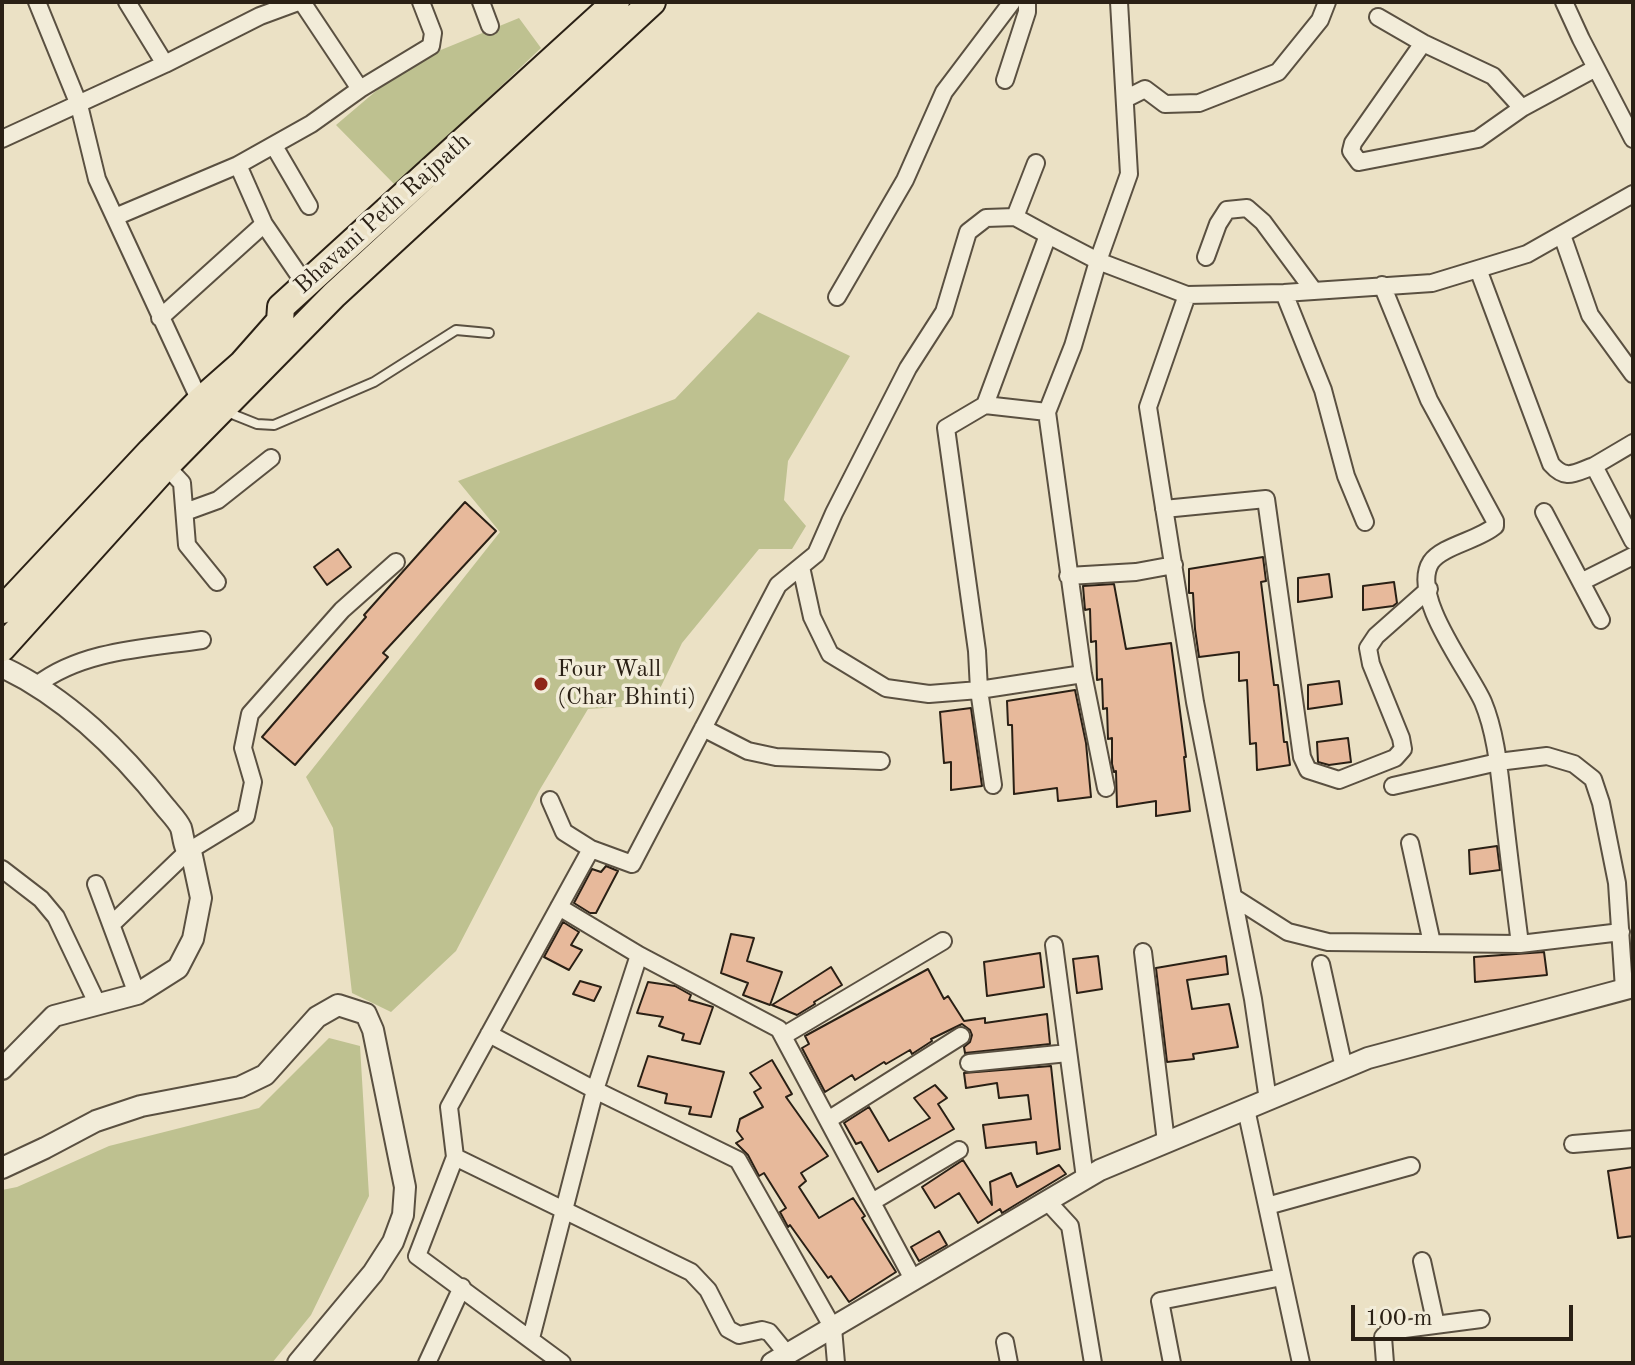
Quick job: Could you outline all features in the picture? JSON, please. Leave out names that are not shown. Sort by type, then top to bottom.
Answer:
[{"type":"main road","name":"Bhavani Peth Rajpath","points":[[2,610],[211,406],[242,364],[280,321],[281,307],[616,2]]},
{"type":"main road","points":[[280,321],[315,298],[499,122],[632,2]]},
{"type":"main road","points":[[2,648],[166,466],[211,406],[652,2]]},
{"type":"street","points":[[37,2],[79,105],[97,179],[160,318],[211,406]]},
{"type":"street","points":[[127,2],[165,64]]},
{"type":"street","points":[[2,139],[79,105],[260,16],[300,2],[360,89]]},
{"type":"street","points":[[115,217],[238,165],[274,146],[431,46],[433,33],[421,2]]},
{"type":"street","points":[[481,2],[490,26]]},
{"type":"street","points":[[837,297],[905,180],[944,92],[1012,2]]},
{"type":"street","points":[[1005,80],[1027,12],[1027,2]]},
{"type":"street","points":[[1106,788],[1083,674],[1047,412],[1073,346],[1098,261],[1129,174],[1119,2]]},
{"type":"street","points":[[1125,99],[1145,89],[1165,104],[1199,103],[1278,72],[1320,20],[1327,2]]},
{"type":"street","points":[[1564,2],[1633,139]]},
{"type":"street","points":[[1378,17],[1423,43],[1493,76],[1522,108]]},
{"type":"street","points":[[1423,43],[1353,143],[1351,151],[1359,162],[1478,139],[1522,108],[1596,68]]},
{"type":"street","points":[[274,146],[309,206]]},
{"type":"street","points":[[1015,217],[1036,163]]},
{"type":"street","points":[[238,165],[264,224],[305,284]]},
{"type":"street","points":[[550,800],[564,832],[591,849],[632,864],[778,585],[816,554],[908,368],[944,312],[968,232],[986,218],[1015,217],[1098,261],[1187,295],[1284,293],[1432,283],[1527,254],[1633,194]]},
{"type":"street","points":[[1206,257],[1218,224],[1227,210],[1247,208],[1263,222],[1314,291]]},
{"type":"street","points":[[160,318],[264,224]]},
{"type":"street","points":[[985,405],[1048,235]]},
{"type":"street","points":[[1562,235],[1590,315],[1633,374]]},
{"type":"street","points":[[1478,269],[1551,464],[1560,474],[1566,475],[1594,466],[1633,443]]},
{"type":"street","points":[[1382,285],[1429,400],[1495,521],[1495,526],[1488,532],[1444,552],[1431,562],[1428,574],[1429,589],[1444,638],[1481,698],[1489,718],[1498,762],[1520,944]]},
{"type":"street","points":[[1284,293],[1323,390],[1346,476],[1365,522]]},
{"type":"street","points":[[1187,295],[1148,407],[1195,702],[1253,999],[1268,1100]]},
{"type":"street","points":[[993,785],[946,428],[985,405],[1047,412]]},
{"type":"street","points":[[185,512],[218,500],[271,458]]},
{"type":"street","points":[[166,466],[182,483],[187,545],[217,582]]},
{"type":"street","points":[[1594,466],[1633,541]]},
{"type":"street","points":[[1164,509],[1266,499],[1302,757],[1308,770],[1339,780],[1395,758],[1403,749],[1371,664],[1368,648],[1376,636],[1429,589]]},
{"type":"street","points":[[1544,512],[1601,620]]},
{"type":"street","points":[[1581,582],[1633,556]]},
{"type":"street","points":[[112,924],[187,852],[246,816],[253,782],[243,748],[250,714],[342,610],[396,562]]},
{"type":"street","points":[[1068,576],[1136,572],[1174,565]]},
{"type":"street","points":[[801,567],[812,617],[830,654],[886,688],[929,694],[979,690],[1083,674]]},
{"type":"street","points":[[37,685],[54,672],[109,655],[202,640]]},
{"type":"street","points":[[2,667],[37,685],[92,727],[137,771],[180,825],[187,852],[192,856],[201,898],[193,939],[178,968],[137,994],[54,1016],[2,1069]]},
{"type":"street","points":[[703,728],[748,751],[776,757],[881,761]]},
{"type":"street","points":[[455,1157],[691,1272],[708,1290],[728,1329],[739,1335],[757,1330],[769,1332],[780,1359],[1085,1178],[1166,1142],[1368,1058],[1629,988],[1617,883],[1593,779],[1574,764],[1547,756],[1498,762],[1393,786]]},
{"type":"street","points":[[1410,843],[1432,943]]},
{"type":"street","points":[[417,1256],[455,1157],[449,1107],[591,849]]},
{"type":"street","points":[[2,869],[41,899],[56,917],[97,1003]]},
{"type":"street","points":[[96,884],[137,994]]},
{"type":"street","points":[[1233,897],[1288,932],[1328,942],[1520,944],[1621,932]]},
{"type":"street","points":[[559,907],[639,955],[779,1029],[914,1281]]},
{"type":"street","points":[[783,1036],[943,941]]},
{"type":"street","points":[[1054,945],[1085,1178]]},
{"type":"street","points":[[1143,952],[1166,1142]]},
{"type":"street","points":[[531,1338],[595,1090],[639,955]]},
{"type":"street","points":[[1321,964],[1344,1068]]},
{"type":"street","points":[[2,1168],[96,1121],[141,1106],[240,1087],[265,1075],[317,1017],[338,1005],[366,1014],[373,1030],[405,1187],[403,1215],[393,1242],[373,1273],[298,1363]]},
{"type":"street","points":[[489,1034],[738,1160],[833,1328],[836,1363]]},
{"type":"street","points":[[828,1120],[961,1036]]},
{"type":"street","points":[[969,1063],[1068,1053]]},
{"type":"street","points":[[1246,1109],[1301,1363]]},
{"type":"street","points":[[1573,1144],[1633,1139]]},
{"type":"street","points":[[872,1202],[959,1150]]},
{"type":"street","points":[[1267,1206],[1411,1166]]},
{"type":"street","points":[[1047,1201],[1070,1226],[1093,1363]]},
{"type":"street","points":[[393,1242],[462,1287],[557,1358],[570,1363]]},
{"type":"street","points":[[1422,1261],[1436,1325]]},
{"type":"street","points":[[1172,1363],[1160,1301],[1282,1277]]},
{"type":"street","points":[[427,1363],[462,1287]]},
{"type":"street","points":[[1385,1363],[1383,1337],[1389,1331],[1481,1319]]},
{"type":"street","points":[[1005,1342],[1009,1363]]},
{"type":"lane","points":[[211,406],[257,424],[274,425],[374,382],[456,330],[489,333]]},
{"type":"green space","points":[[519,18],[541,48],[396,186],[336,125],[409,63]]},
{"type":"green space","points":[[758,312],[850,356],[788,461],[784,500],[806,526],[792,549],[759,549],[682,643],[652,705],[588,709],[539,791],[456,951],[391,1012],[352,993],[333,828],[306,777],[500,532],[458,481],[675,399]]},
{"type":"green space","points":[[329,1038],[360,1046],[369,1196],[311,1315],[272,1363],[2,1363],[2,1190],[17,1187],[109,1146],[259,1108]]},
{"type":"building","points":[[465,502],[496,531],[383,653],[388,657],[295,765],[262,737],[366,617],[364,615]]},
{"type":"building","points":[[338,549],[351,567],[327,585],[314,567]]},
{"type":"building","points":[[1263,557],[1266,581],[1261,582],[1274,685],[1278,685],[1284,742],[1287,742],[1290,765],[1257,770],[1256,743],[1250,744],[1247,680],[1239,681],[1239,652],[1199,657],[1193,593],[1189,593],[1189,569]]},
{"type":"building","points":[[1329,574],[1332,597],[1298,602],[1298,578]]},
{"type":"building","points":[[1394,582],[1397,603],[1363,610],[1363,586]]},
{"type":"building","points":[[1114,584],[1126,649],[1171,643],[1190,811],[1156,816],[1156,801],[1117,807],[1112,738],[1108,739],[1107,708],[1103,709],[1102,679],[1097,680],[1096,641],[1091,642],[1090,609],[1085,610],[1083,586]]},
{"type":"building","points":[[1339,681],[1342,704],[1308,709],[1308,685]]},
{"type":"building","points":[[1075,690],[1086,743],[1091,797],[1058,801],[1057,788],[1014,794],[1012,725],[1008,725],[1007,701]]},
{"type":"building","points":[[971,708],[982,786],[951,790],[951,762],[944,763],[940,712]]},
{"type":"building","points":[[1348,738],[1351,762],[1329,765],[1318,762],[1317,742]]},
{"type":"building","points":[[1497,846],[1500,870],[1470,874],[1469,850]]},
{"type":"building","points":[[606,866],[618,871],[596,913],[590,913],[574,903],[592,869],[601,872]]},
{"type":"building","points":[[563,922],[579,932],[571,945],[582,950],[569,970],[544,957]]},
{"type":"building","points":[[731,934],[754,938],[747,961],[782,972],[770,1005],[743,995],[748,983],[721,973]]},
{"type":"building","points":[[1544,952],[1547,975],[1475,982],[1474,957]]},
{"type":"building","points":[[1040,953],[1044,987],[987,996],[984,962]]},
{"type":"building","points":[[1098,956],[1102,989],[1077,993],[1073,959]]},
{"type":"building","points":[[1226,956],[1228,974],[1187,980],[1192,1009],[1229,1004],[1238,1047],[1193,1054],[1194,1059],[1167,1062],[1156,968]]},
{"type":"building","points":[[831,967],[842,985],[815,1004],[797,1015],[772,1005]]},
{"type":"building","points":[[928,969],[944,999],[948,996],[964,1021],[985,1018],[985,1023],[1047,1014],[1050,1044],[965,1053],[964,1047],[972,1035],[962,1024],[931,1039],[912,1054],[910,1050],[855,1080],[852,1075],[825,1092],[802,1048],[809,1044],[805,1036]]},
{"type":"building","points":[[580,981],[601,987],[594,1001],[573,994]]},
{"type":"building","points":[[648,982],[675,986],[691,995],[689,1000],[713,1007],[700,1044],[682,1040],[684,1034],[659,1026],[663,1017],[637,1013]]},
{"type":"building","points":[[648,1056],[724,1072],[711,1117],[689,1114],[691,1107],[665,1103],[667,1094],[638,1086]]},
{"type":"building","points":[[772,1060],[792,1094],[786,1097],[828,1156],[801,1173],[806,1181],[799,1187],[819,1218],[853,1198],[896,1272],[849,1302],[790,1225],[788,1227],[780,1212],[786,1208],[764,1173],[759,1176],[748,1155],[736,1143],[743,1139],[737,1131],[740,1119],[763,1107],[754,1092],[761,1088],[750,1073]]},
{"type":"building","points":[[1051,1066],[1060,1149],[1037,1154],[1036,1142],[986,1148],[983,1125],[1031,1119],[1028,1095],[999,1098],[997,1083],[966,1088],[964,1073]]},
{"type":"building","points":[[935,1085],[947,1098],[938,1104],[954,1129],[878,1172],[861,1142],[856,1144],[844,1123],[869,1107],[889,1141],[930,1118],[914,1098]]},
{"type":"building","points":[[963,1160],[992,1205],[990,1182],[1011,1173],[1017,1187],[1059,1165],[1066,1174],[1002,1213],[1000,1209],[978,1223],[959,1193],[935,1208],[922,1187]]},
{"type":"building","points":[[1633,1167],[1633,1236],[1618,1238],[1608,1171]]},
{"type":"building","points":[[939,1231],[947,1245],[919,1261],[911,1247]]},
{"type":"place","name":"Four Wall (Char Bhinti)","points":[[541,684]]}]
